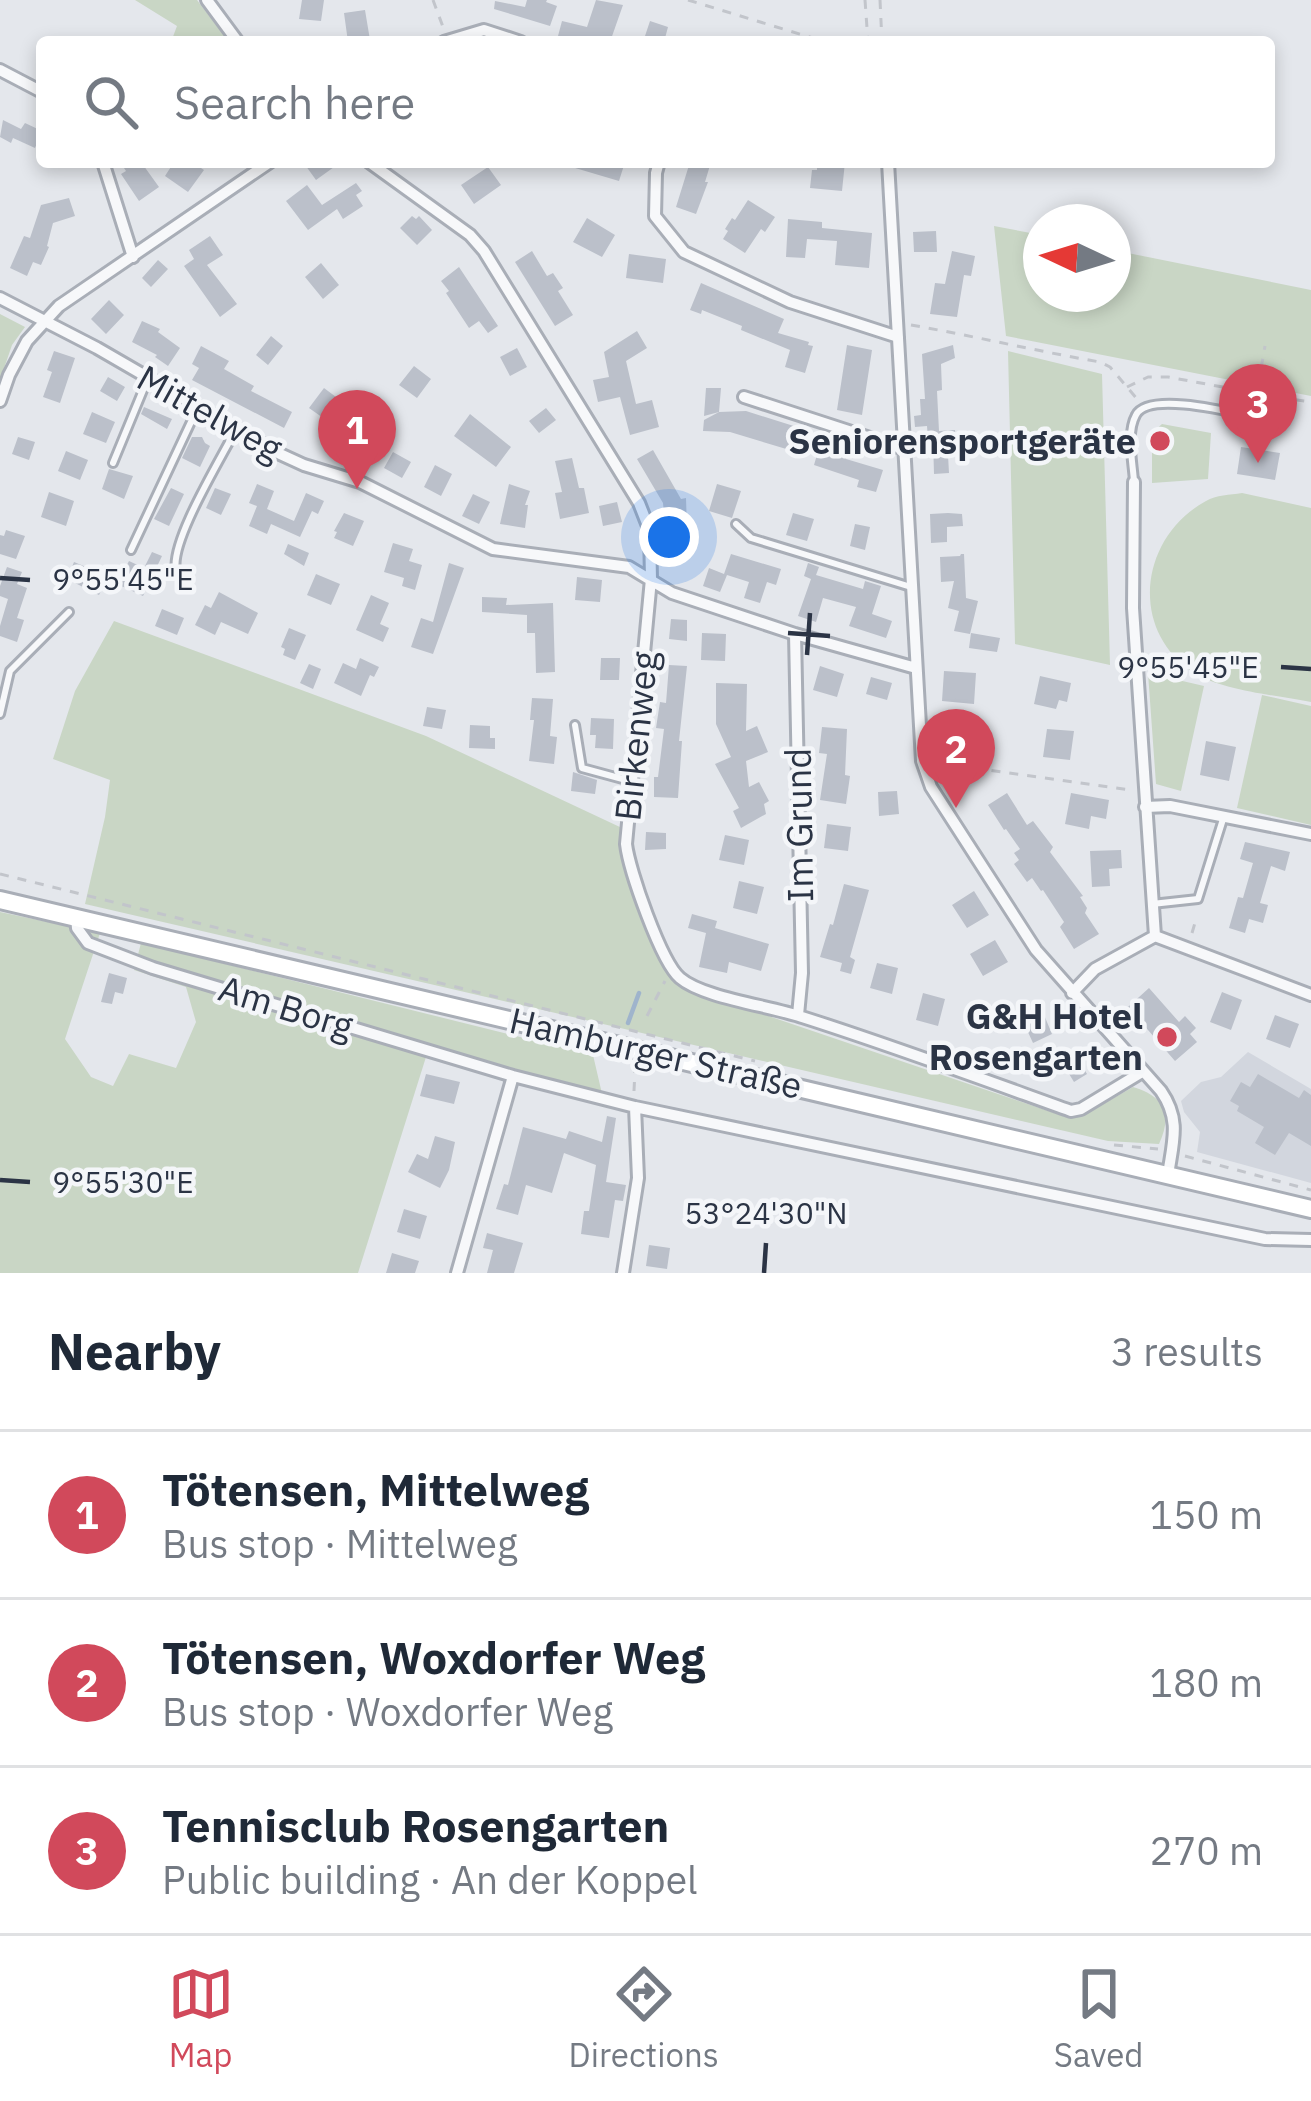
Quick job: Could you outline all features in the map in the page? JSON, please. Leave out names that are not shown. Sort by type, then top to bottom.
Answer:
[{"type":"main road","name":"Hamburger Straße","points":[[0,899],[1311,1209]]},
{"type":"street","points":[[207,0],[234,36]]},
{"type":"street","points":[[463,36],[484,30],[502,36]]},
{"type":"street","points":[[0,70],[36,89]]},
{"type":"street","points":[[105,168],[133,256]]},
{"type":"street","points":[[0,401],[27,341],[59,306],[261,168]]},
{"type":"street","name":"Birkenweg","points":[[378,168],[484,251],[639,503],[650,532],[651,579],[626,844],[628,862],[672,969]]},
{"type":"street","points":[[657,168],[655,216],[685,252],[790,302],[898,337]]},
{"type":"street","points":[[888,168],[922,760],[947,814],[1036,950],[1172,1106],[1175,1129],[1168,1174]]},
{"type":"street","name":"Mittelweg","points":[[0,298],[304,465],[361,482],[493,549],[629,568],[672,593],[916,668]]},
{"type":"street","points":[[744,398],[904,449]]},
{"type":"street","points":[[1134,482],[1133,608],[1156,936]]},
{"type":"street","name":"Im Grund","points":[[794,634],[802,973],[798,1015]]},
{"type":"street","points":[[1145,807],[1170,806],[1311,834]]},
{"type":"street","name":"Am Borg","points":[[76,916],[77,928],[88,943],[153,968],[513,1076],[634,1107],[1264,1239],[1311,1240]]},
{"type":"street","points":[[1072,993],[1095,969],[1156,936],[1311,994]]},
{"type":"street","points":[[672,969],[701,989],[798,1015],[1071,1111],[1142,1072]]},
{"type":"street","points":[[457,1273],[513,1076]]},
{"type":"street","points":[[623,1273],[638,1178],[634,1107]]},
{"type":"lane","points":[[113,463],[148,378]]},
{"type":"lane","points":[[1134,482],[1132,429],[1144,406],[1163,402],[1264,419]]},
{"type":"lane","points":[[131,550],[198,407]]},
{"type":"lane","points":[[176,570],[182,535],[236,429]]},
{"type":"lane","points":[[736,524],[752,538],[911,587]]},
{"type":"lane","points":[[0,714],[10,671],[69,612]]},
{"type":"lane","points":[[575,725],[582,768],[634,782]]},
{"type":"lane","points":[[1152,904],[1198,899],[1224,816]]},
{"type":"path","points":[[433,0],[444,36]]},
{"type":"path","points":[[688,0],[806,36]]},
{"type":"path","points":[[866,0],[868,36]]},
{"type":"path","points":[[880,0],[882,36]]},
{"type":"path","points":[[898,322],[1100,362],[1144,406]]},
{"type":"path","points":[[1252,417],[1265,346]]},
{"type":"path","points":[[1126,387],[1148,377],[1168,377],[1311,402]]},
{"type":"path","points":[[1264,419],[1277,397]]},
{"type":"path","points":[[922,760],[1144,792]]},
{"type":"path","points":[[0,874],[754,1060]]},
{"type":"path","points":[[1188,946],[1197,916]]},
{"type":"path","points":[[647,1016],[672,969]]},
{"type":"path","points":[[634,1107],[635,1069]]},
{"type":"path","points":[[1108,1145],[1153,1148],[1311,1190]]},
{"type":"shaded area","points":[[1248,1052],[1311,1089],[1311,1183],[1197,1152],[1200,1132],[1181,1101],[1201,1082],[1221,1077]]},
{"type":"green space","points":[[135,0],[197,0],[224,36],[173,36],[177,26]]},
{"type":"green space","points":[[994,226],[1023,232],[1023,312],[1131,312],[1131,254],[1311,290],[1311,396],[1006,336]]},
{"type":"green space","points":[[0,314],[25,327],[12,345],[0,380]]},
{"type":"green space","points":[[1008,351],[1102,374],[1110,665],[1015,644]]},
{"type":"green space","points":[[1162,424],[1211,433],[1208,479],[1152,483],[1152,433]]},
{"type":"green space","points":[[1242,493],[1311,508],[1311,702],[1205,678],[1172,654],[1158,632],[1150,584],[1167,537],[1206,501]]},
{"type":"green space","points":[[114,621],[426,736],[622,828],[620,855],[664,966],[683,987],[1066,1117],[1091,1111],[1133,1087],[1152,1095],[1163,1108],[1165,1124],[1159,1144],[1108,1141],[85,904],[110,780],[53,759],[75,691]]},
{"type":"green space","points":[[1148,673],[1204,686],[1181,791],[1156,784]]},
{"type":"green space","points":[[1262,695],[1311,706],[1311,825],[1237,808]]},
{"type":"green space","points":[[0,912],[100,933],[65,1039],[91,1077],[113,1086],[129,1054],[176,1068],[196,1022],[186,987],[134,970],[141,943],[593,1055],[603,1098],[426,1057],[358,1273],[0,1273]]},
{"type":"building","points":[[302,0],[324,0],[321,21],[299,19]]},
{"type":"building","points":[[527,0],[547,0],[557,6],[550,26],[494,9],[495,1],[525,7]]},
{"type":"building","points":[[596,0],[623,5],[612,36],[558,36],[562,21],[587,27]]},
{"type":"building","points":[[365,10],[369,36],[347,36],[344,13]]},
{"type":"building","points":[[650,21],[668,27],[666,36],[645,36]]},
{"type":"building","points":[[3,120],[21,129],[25,123],[36,128],[35,148],[0,137]]},
{"type":"building","points":[[124,168],[145,168],[159,187],[139,201],[121,174]]},
{"type":"building","points":[[170,168],[204,170],[188,192],[165,176]]},
{"type":"building","points":[[307,168],[333,168],[316,180]]},
{"type":"building","points":[[489,168],[501,185],[474,204],[461,185]]},
{"type":"building","points":[[575,168],[623,168],[619,181]]},
{"type":"building","points":[[688,168],[709,168],[696,214],[676,207]]},
{"type":"building","points":[[844,168],[842,191],[810,188],[812,170]]},
{"type":"building","points":[[356,183],[363,206],[343,219],[337,209],[308,230],[286,201],[307,185],[322,205]]},
{"type":"building","points":[[69,198],[75,216],[53,223],[41,265],[33,262],[27,276],[10,268],[24,236],[30,238],[41,205]]},
{"type":"building","points":[[748,200],[775,217],[745,253],[723,239],[732,218]]},
{"type":"building","points":[[412,216],[419,216],[432,230],[417,245],[400,228]]},
{"type":"building","points":[[587,218],[615,235],[602,257],[573,242]]},
{"type":"building","points":[[788,219],[872,233],[869,268],[835,265],[837,241],[807,239],[805,258],[786,257]]},
{"type":"building","points":[[936,231],[937,252],[914,252],[913,232]]},
{"type":"building","points":[[210,236],[223,255],[207,265],[237,304],[220,317],[184,266],[194,259],[189,250]]},
{"type":"building","points":[[532,251],[547,276],[553,273],[563,288],[558,291],[573,315],[555,326],[515,262]]},
{"type":"building","points":[[952,251],[975,256],[971,276],[964,275],[957,317],[930,314],[935,283],[945,284]]},
{"type":"building","points":[[629,254],[666,259],[663,283],[626,278]]},
{"type":"building","points":[[158,260],[168,269],[151,287],[142,278]]},
{"type":"building","points":[[321,263],[339,285],[323,299],[305,277]]},
{"type":"building","points":[[459,267],[498,326],[488,333],[479,321],[469,328],[446,293],[441,281]]},
{"type":"building","points":[[701,283],[784,319],[778,333],[813,346],[805,373],[785,367],[790,350],[702,310],[701,314],[690,310]]},
{"type":"building","points":[[109,300],[124,315],[106,334],[91,319]]},
{"type":"building","points":[[142,321],[160,329],[180,348],[168,366],[132,342]]},
{"type":"building","points":[[637,331],[647,348],[626,361],[636,404],[652,400],[659,427],[630,435],[620,397],[598,402],[593,380],[609,377],[604,352]]},
{"type":"building","points":[[271,336],[283,346],[268,365],[256,355]]},
{"type":"building","points":[[847,345],[872,350],[862,415],[837,410]]},
{"type":"building","points":[[953,345],[955,358],[941,364],[942,390],[937,391],[939,431],[955,430],[956,454],[948,455],[949,473],[934,474],[933,439],[928,440],[927,426],[915,427],[914,416],[921,415],[920,399],[925,399],[922,354]]},
{"type":"building","points":[[201,346],[229,361],[224,369],[254,386],[251,391],[292,412],[284,428],[192,380],[199,368],[192,364]]},
{"type":"building","points":[[517,348],[527,367],[510,376],[500,357]]},
{"type":"building","points":[[54,351],[75,358],[60,403],[43,397]]},
{"type":"building","points":[[414,366],[431,379],[417,398],[399,385]]},
{"type":"building","points":[[108,377],[125,387],[117,401],[100,391]]},
{"type":"building","points":[[324,388],[340,400],[326,420],[309,408]]},
{"type":"building","points":[[706,388],[721,388],[719,412],[704,416]]},
{"type":"building","points":[[144,407],[172,419],[167,429],[141,414]]},
{"type":"building","points":[[546,408],[556,420],[539,433],[529,421]]},
{"type":"building","points":[[746,411],[800,428],[793,451],[730,432],[703,431],[704,420],[719,412]]},
{"type":"building","points":[[92,412],[115,422],[106,443],[83,434]]},
{"type":"building","points":[[470,414],[511,447],[496,467],[454,436]]},
{"type":"building","points":[[18,437],[35,442],[29,460],[12,454]]},
{"type":"building","points":[[192,437],[202,437],[210,446],[200,467],[182,458]]},
{"type":"building","points":[[821,441],[849,450],[846,459],[883,470],[876,492],[857,487],[859,480],[814,465]]},
{"type":"building","points":[[1241,447],[1280,453],[1275,480],[1237,474]]},
{"type":"building","points":[[653,450],[681,499],[686,498],[688,557],[669,556],[670,523],[665,524],[663,503],[637,459]]},
{"type":"building","points":[[66,451],[88,460],[80,480],[58,471]]},
{"type":"building","points":[[393,452],[411,462],[402,478],[384,468]]},
{"type":"building","points":[[572,458],[589,513],[560,519],[555,493],[562,492],[555,461]]},
{"type":"building","points":[[435,465],[452,474],[441,496],[424,487]]},
{"type":"building","points":[[109,469],[133,476],[124,499],[102,489]]},
{"type":"building","points":[[257,484],[274,491],[267,509],[294,521],[306,493],[324,501],[318,514],[312,511],[300,537],[271,524],[267,534],[249,526],[257,506],[249,503]]},
{"type":"building","points":[[509,484],[530,491],[525,528],[500,524]]},
{"type":"building","points":[[717,484],[741,491],[732,518],[709,511]]},
{"type":"building","points":[[171,488],[184,494],[169,526],[154,519]]},
{"type":"building","points":[[215,488],[231,494],[221,515],[206,508]]},
{"type":"building","points":[[49,492],[74,501],[66,526],[41,517]]},
{"type":"building","points":[[473,494],[490,502],[479,524],[462,516]]},
{"type":"building","points":[[617,502],[622,522],[603,526],[599,506]]},
{"type":"building","points":[[344,513],[364,521],[353,546],[334,538]]},
{"type":"building","points":[[793,513],[814,519],[807,541],[786,535]]},
{"type":"building","points":[[930,514],[962,514],[963,526],[947,527],[947,542],[931,543]]},
{"type":"building","points":[[855,524],[870,527],[865,550],[850,546]]},
{"type":"building","points":[[6,530],[25,536],[16,559],[0,554],[0,535]]},
{"type":"building","points":[[393,543],[413,549],[409,561],[422,565],[415,590],[402,586],[404,578],[384,572]]},
{"type":"building","points":[[288,544],[309,553],[304,566],[284,554]]},
{"type":"building","points":[[152,552],[162,556],[143,596],[117,584],[129,561],[144,568]]},
{"type":"building","points":[[731,554],[781,569],[776,585],[767,582],[760,603],[744,598],[749,582],[727,575],[720,592],[703,586],[709,568],[724,574]]},
{"type":"building","points":[[961,554],[966,598],[978,601],[970,634],[954,631],[959,611],[948,608],[954,581],[941,582],[940,557]]},
{"type":"building","points":[[74,562],[108,576],[99,595],[67,579]]},
{"type":"building","points":[[449,563],[464,568],[433,654],[411,647],[421,618],[433,622]]},
{"type":"building","points":[[808,563],[819,567],[816,575],[863,589],[865,581],[881,586],[872,614],[892,621],[886,638],[849,626],[856,607],[823,598],[816,622],[798,616],[811,579],[804,576]]},
{"type":"building","points":[[7,567],[22,572],[17,584],[27,588],[17,618],[24,620],[17,642],[0,636],[8,599],[0,596],[0,586]]},
{"type":"building","points":[[316,574],[340,584],[331,605],[307,595]]},
{"type":"building","points":[[577,577],[602,580],[600,602],[575,600]]},
{"type":"building","points":[[219,592],[258,613],[248,634],[221,622],[215,635],[195,625],[205,605],[211,608]]},
{"type":"building","points":[[371,595],[389,603],[380,624],[389,628],[383,642],[356,630]]},
{"type":"building","points":[[482,597],[507,598],[506,605],[553,603],[555,672],[536,673],[535,633],[527,633],[527,615],[482,612]]},
{"type":"building","points":[[162,609],[184,618],[177,635],[155,626]]},
{"type":"building","points":[[671,619],[687,620],[687,641],[669,639]]},
{"type":"building","points":[[289,628],[306,635],[295,660],[283,655],[281,647]]},
{"type":"building","points":[[702,633],[726,634],[725,661],[701,660]]},
{"type":"building","points":[[971,633],[1000,638],[997,652],[969,648]]},
{"type":"building","points":[[360,658],[379,667],[361,696],[334,683],[343,663],[356,669]]},
{"type":"building","points":[[601,658],[620,658],[619,680],[600,680]]},
{"type":"building","points":[[309,664],[321,669],[313,689],[300,683]]},
{"type":"building","points":[[669,665],[687,666],[678,798],[654,797],[664,729],[656,728],[660,702],[666,703]]},
{"type":"building","points":[[820,666],[844,674],[837,697],[813,690]]},
{"type":"building","points":[[944,671],[976,673],[974,704],[942,701]]},
{"type":"building","points":[[1040,676],[1071,683],[1067,702],[1059,700],[1056,709],[1034,704]]},
{"type":"building","points":[[871,677],[892,683],[887,700],[866,694]]},
{"type":"building","points":[[716,683],[747,684],[746,731],[757,726],[768,752],[746,761],[749,787],[759,782],[769,801],[764,804],[766,814],[741,828],[733,811],[739,808],[715,764],[731,757],[716,724]]},
{"type":"building","points":[[532,698],[553,699],[554,764],[529,761]]},
{"type":"building","points":[[427,707],[446,710],[442,729],[423,726]]},
{"type":"building","points":[[591,718],[614,719],[613,749],[595,748]]},
{"type":"building","points":[[470,725],[490,726],[495,749],[469,748]]},
{"type":"building","points":[[822,727],[847,729],[845,775],[850,776],[846,804],[820,800],[827,754],[819,753]]},
{"type":"building","points":[[1047,729],[1074,731],[1070,760],[1043,757]]},
{"type":"building","points":[[1206,741],[1236,747],[1229,781],[1200,775]]},
{"type":"building","points":[[573,772],[597,780],[595,794],[571,791]]},
{"type":"building","points":[[897,791],[899,814],[879,816],[878,792]]},
{"type":"building","points":[[1007,793],[1027,825],[1033,821],[1053,847],[1050,852],[1083,896],[1085,913],[1099,934],[1074,949],[1060,927],[1064,922],[1043,890],[1032,878],[1027,882],[1014,864],[1019,860],[1014,853],[1020,849],[988,805]]},
{"type":"building","points":[[1071,793],[1109,800],[1106,819],[1091,816],[1089,829],[1065,824]]},
{"type":"building","points":[[827,824],[851,827],[848,851],[824,848]]},
{"type":"building","points":[[646,832],[666,833],[666,849],[645,850]]},
{"type":"building","points":[[725,835],[749,840],[744,865],[719,860]]},
{"type":"building","points":[[1245,842],[1290,852],[1285,871],[1271,866],[1260,903],[1268,905],[1263,923],[1249,919],[1245,933],[1229,928],[1253,863],[1240,859]]},
{"type":"building","points":[[1121,850],[1122,868],[1109,869],[1110,886],[1092,887],[1090,851]]},
{"type":"building","points":[[739,881],[764,887],[757,914],[733,908]]},
{"type":"building","points":[[844,884],[869,890],[850,957],[855,960],[851,974],[840,971],[842,963],[820,957]]},
{"type":"building","points":[[974,891],[989,915],[967,928],[952,905]]},
{"type":"building","points":[[692,914],[717,921],[715,928],[769,944],[761,971],[729,962],[727,973],[699,967],[706,933],[688,928]]},
{"type":"building","points":[[995,940],[1008,962],[983,976],[970,954]]},
{"type":"building","points":[[877,963],[898,968],[892,994],[870,988]]},
{"type":"building","points":[[109,973],[127,978],[123,994],[115,992],[112,1004],[101,1002]]},
{"type":"building","points":[[1149,988],[1179,1022],[1185,1016],[1196,1028],[1190,1034],[1197,1042],[1175,1061],[1128,1007]]},
{"type":"building","points":[[1222,992],[1242,1000],[1231,1030],[1210,1022]]},
{"type":"building","points":[[923,993],[945,999],[938,1026],[916,1020]]},
{"type":"building","points":[[1042,1010],[1052,1034],[1033,1043],[1022,1019]]},
{"type":"building","points":[[1275,1015],[1299,1024],[1290,1048],[1266,1039]]},
{"type":"building","points":[[1076,1056],[1087,1074],[1074,1082],[1063,1064]]},
{"type":"building","points":[[426,1074],[460,1082],[454,1104],[420,1096]]},
{"type":"building","points":[[1258,1074],[1299,1098],[1304,1090],[1311,1095],[1311,1146],[1289,1133],[1275,1155],[1255,1143],[1264,1127],[1237,1111],[1239,1106],[1230,1101],[1241,1082],[1250,1087]]},
{"type":"building","points":[[607,1116],[616,1118],[606,1182],[626,1185],[623,1201],[615,1200],[609,1238],[581,1234],[596,1165],[564,1153],[552,1193],[526,1185],[518,1215],[496,1209],[504,1184],[508,1185],[523,1127],[566,1139],[569,1131],[602,1142]]},
{"type":"building","points":[[435,1136],[455,1142],[440,1188],[408,1172],[417,1154],[428,1159]]},
{"type":"building","points":[[404,1209],[427,1216],[420,1239],[397,1232]]},
{"type":"building","points":[[487,1233],[523,1243],[514,1273],[487,1273],[493,1250],[483,1248]]},
{"type":"building","points":[[649,1245],[670,1248],[667,1269],[646,1266]]},
{"type":"building","points":[[392,1253],[419,1261],[415,1273],[386,1273]]},
{"type":"waterway","points":[[628,1023],[639,993]]},
{"type":"place","name":"Seniorensportgeräte","points":[[1160,441]]},
{"type":"place","name":"Tennisclub Rosengarten","points":[[1258,463]]},
{"type":"place","name":"Tötensen, Mittelweg","points":[[357,489]]},
{"type":"place","name":"Tötensen, Woxdorfer Weg","points":[[956,808]]},
{"type":"place","name":"G&H Hotel Rosengarten","points":[[1167,1037]]}]
